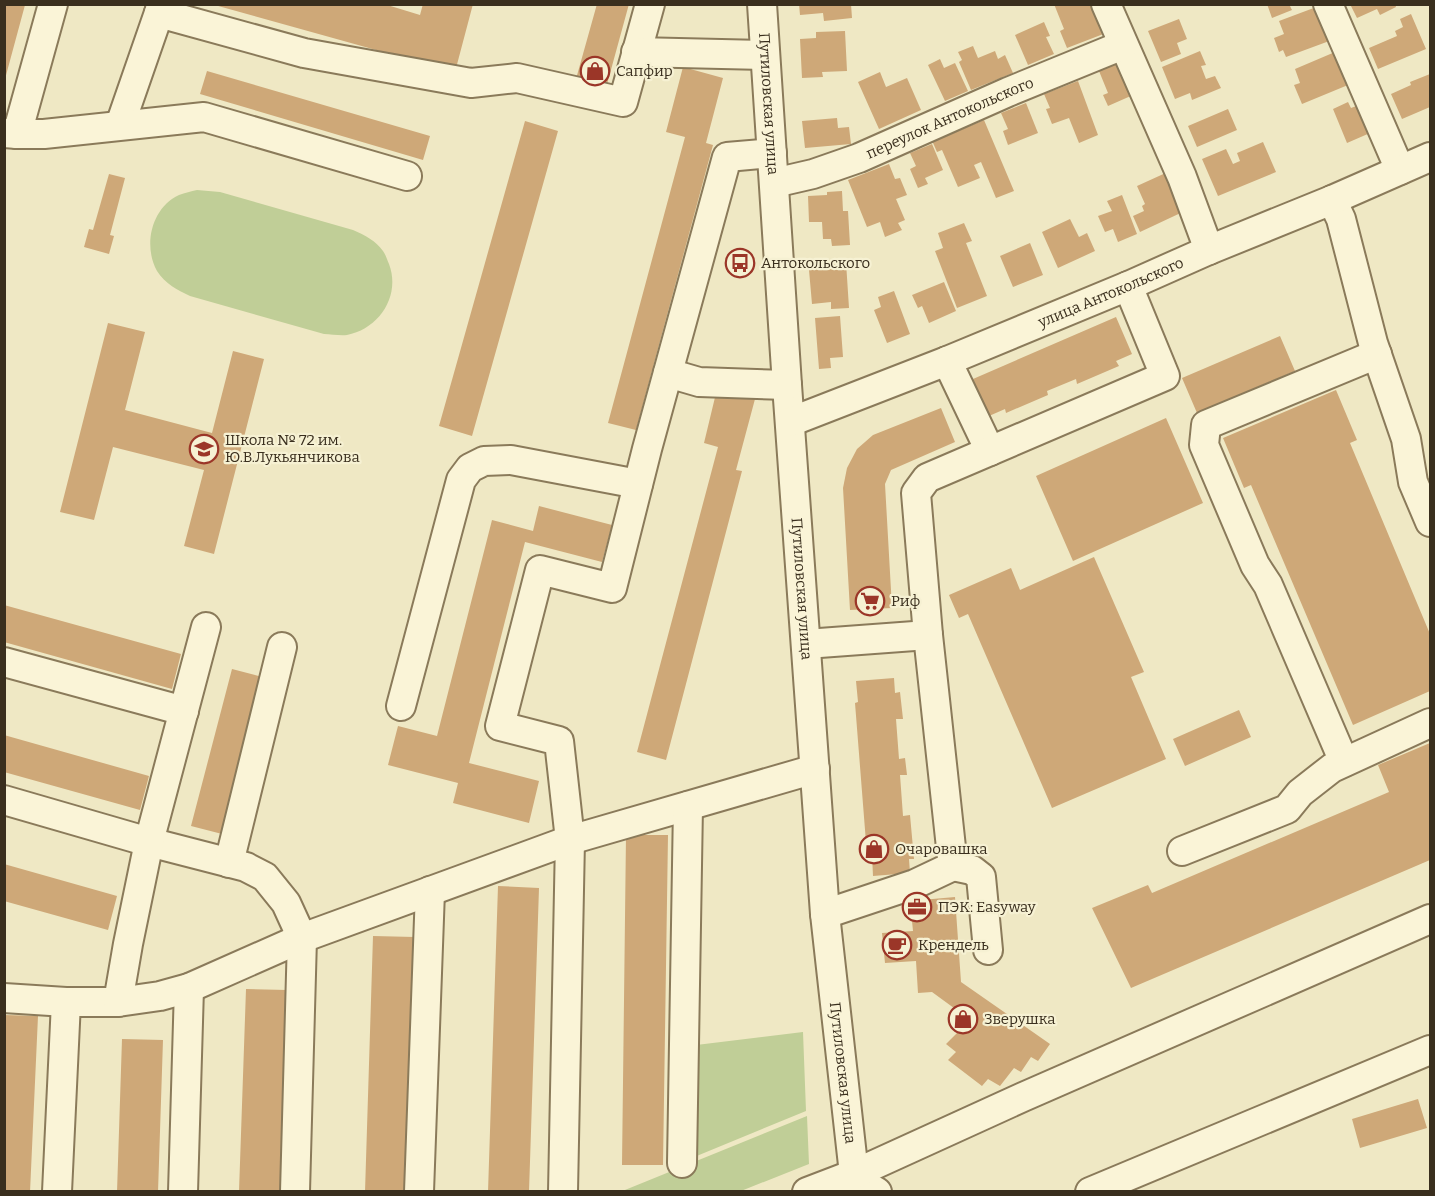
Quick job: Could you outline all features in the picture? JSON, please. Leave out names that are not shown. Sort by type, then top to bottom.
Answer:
[{"type":"street","points":[[53,4],[11,134],[44,134],[204,117],[407,176]]},
{"type":"street","points":[[120,125],[160,9],[304,53],[471,84],[517,78],[623,102],[650,4]]},
{"type":"street","name":"Путиловская улица","points":[[762,4],[825,914],[854,1174]]},
{"type":"street","points":[[1106,4],[1182,177],[1209,250]]},
{"type":"street","points":[[1328,4],[1400,170]]},
{"type":"street","name":"переулок Антокольского","points":[[774,183],[813,174],[859,158],[1008,92],[1123,45]]},
{"type":"street","points":[[636,52],[765,55]]},
{"type":"street","points":[[563,1191],[570,840],[559,741],[500,726],[540,570],[612,588],[727,157],[772,153]]},
{"type":"street","name":"улица Антокольского","points":[[790,422],[947,361],[1431,157]]},
{"type":"street","points":[[1332,200],[1341,219],[1377,354],[1406,440],[1413,482],[1431,522]]},
{"type":"street","points":[[953,866],[928,635],[916,493],[927,478],[1165,376],[1128,286]]},
{"type":"street","points":[[1344,762],[1269,585],[1255,565],[1204,445],[1206,425],[1377,354]]},
{"type":"street","points":[[947,361],[990,451]]},
{"type":"street","points":[[668,373],[699,382],[787,385]]},
{"type":"street","points":[[401,706],[461,480],[470,468],[484,461],[511,460],[638,484]]},
{"type":"street","points":[[117,1002],[149,843],[206,627]]},
{"type":"street","points":[[806,644],[928,635]]},
{"type":"street","points":[[229,863],[282,647]]},
{"type":"street","points":[[4,663],[184,711]]},
{"type":"street","points":[[1182,851],[1287,809],[1300,793],[1332,768],[1431,723]]},
{"type":"street","points":[[4,998],[66,1002],[117,1002],[160,996],[189,988],[302,938],[570,840],[815,769]]},
{"type":"street","points":[[4,800],[149,843],[246,867],[265,876],[286,903],[302,938],[295,1191]]},
{"type":"street","points":[[682,1163],[688,806]]},
{"type":"street","points":[[825,914],[915,884],[953,866],[972,870],[981,878],[987,950]]},
{"type":"street","points":[[419,1191],[430,891]]},
{"type":"street","points":[[807,1191],[854,1174],[1034,1092],[1431,919]]},
{"type":"street","points":[[183,1191],[189,988]]},
{"type":"street","points":[[57,1191],[66,1002]]},
{"type":"street","points":[[1090,1191],[1431,1050]]},
{"type":"street","points":[[854,1174],[867,1186],[877,1191]]},
{"type":"green space","points":[[197,190],[220,192],[353,230],[370,239],[384,253],[392,276],[389,299],[378,318],[358,332],[344,335],[324,334],[190,296],[172,286],[160,276],[153,261],[150,239],[152,228],[156,218],[169,201],[179,195]]},
{"type":"green space","points":[[803,1032],[806,1111],[687,1160],[688,1046]]},
{"type":"green space","points":[[807,1116],[809,1164],[741,1191],[620,1192]]},
{"type":"building","points":[[211,4],[384,4],[420,15],[423,4],[473,4],[455,72]]},
{"type":"building","points":[[597,4],[629,4],[606,88],[576,79]]},
{"type":"building","points":[[799,4],[851,4],[852,18],[824,21],[823,13],[800,15]]},
{"type":"building","points":[[1054,4],[1098,4],[1106,33],[1067,48],[1060,31],[1064,29]]},
{"type":"building","points":[[1267,4],[1289,4],[1292,10],[1272,18]]},
{"type":"building","points":[[1350,4],[1395,4],[1396,7],[1380,15],[1377,9],[1357,18]]},
{"type":"building","points":[[4,5],[25,5],[5,79],[4,79]]},
{"type":"building","points":[[1319,6],[1332,40],[1286,57],[1283,50],[1279,52],[1274,38],[1284,34],[1279,21]]},
{"type":"building","points":[[1411,14],[1426,49],[1378,69],[1369,48],[1397,36],[1395,31],[1403,27],[1400,19]]},
{"type":"building","points":[[1179,19],[1187,39],[1177,43],[1181,54],[1161,62],[1148,31]]},
{"type":"building","points":[[1044,22],[1050,36],[1046,37],[1054,54],[1028,65],[1015,35]]},
{"type":"building","points":[[845,31],[847,71],[822,72],[823,77],[802,78],[800,39],[816,38],[816,32]]},
{"type":"building","points":[[973,46],[978,58],[995,51],[998,59],[1005,55],[1013,73],[971,90],[959,62],[962,60],[958,52]]},
{"type":"building","points":[[1200,51],[1206,65],[1201,66],[1206,79],[1215,76],[1221,88],[1192,100],[1190,93],[1175,99],[1162,67]]},
{"type":"building","points":[[1335,52],[1348,85],[1302,104],[1294,85],[1300,83],[1295,69]]},
{"type":"building","points":[[940,59],[944,68],[955,63],[968,91],[945,101],[928,65]]},
{"type":"building","points":[[1120,62],[1133,95],[1108,106],[1103,95],[1108,93],[1099,71]]},
{"type":"building","points":[[683,67],[723,78],[706,143],[713,145],[636,430],[608,423],[685,137],[666,132]]},
{"type":"building","points":[[207,71],[430,136],[423,160],[200,94]]},
{"type":"building","points":[[880,72],[886,87],[907,78],[921,110],[879,129],[858,82]]},
{"type":"building","points":[[1430,74],[1430,107],[1402,119],[1391,94],[1411,85],[1410,82]]},
{"type":"building","points":[[1078,81],[1098,135],[1079,143],[1069,118],[1052,124],[1046,109],[1050,108],[1044,94]]},
{"type":"building","points":[[1348,102],[1351,108],[1359,105],[1370,133],[1347,143],[1333,109]]},
{"type":"building","points":[[1026,103],[1038,133],[1008,145],[1003,131],[1008,129],[1001,113]]},
{"type":"building","points":[[1228,109],[1237,130],[1197,147],[1188,126]]},
{"type":"building","points":[[837,118],[838,128],[849,127],[851,144],[805,148],[802,121]]},
{"type":"building","points":[[984,120],[1014,191],[996,198],[981,162],[974,165],[980,178],[958,187],[942,150],[937,152],[930,136],[942,132],[944,137]]},
{"type":"building","points":[[525,121],[558,131],[472,436],[439,426]]},
{"type":"building","points":[[1263,142],[1276,172],[1218,196],[1202,159],[1226,149],[1233,164],[1240,161],[1237,153]]},
{"type":"building","points":[[932,144],[943,170],[925,178],[928,184],[918,188],[910,169],[916,166],[910,153]]},
{"type":"building","points":[[889,164],[895,179],[900,178],[907,195],[896,199],[905,220],[898,223],[902,230],[885,237],[880,222],[867,227],[848,180]]},
{"type":"building","points":[[1170,171],[1187,210],[1140,232],[1133,216],[1144,211],[1142,206],[1145,204],[1137,186]]},
{"type":"building","points":[[109,174],[125,178],[110,235],[114,236],[109,254],[84,247],[89,229],[93,230]]},
{"type":"building","points":[[842,191],[843,211],[848,211],[850,245],[832,246],[831,239],[823,239],[822,222],[809,222],[808,196]]},
{"type":"building","points":[[1122,195],[1137,234],[1118,242],[1113,229],[1105,232],[1098,216],[1112,211],[1107,201]]},
{"type":"building","points":[[1070,219],[1079,237],[1087,233],[1095,251],[1058,268],[1042,232]]},
{"type":"building","points":[[964,223],[972,241],[966,243],[987,296],[957,308],[935,251],[943,248],[938,233]]},
{"type":"building","points":[[1030,243],[1043,275],[1013,287],[1000,256]]},
{"type":"building","points":[[846,262],[849,308],[831,309],[831,302],[812,304],[809,270],[826,268],[825,264]]},
{"type":"building","points":[[944,282],[956,311],[929,323],[922,306],[918,308],[912,295]]},
{"type":"building","points":[[894,291],[910,334],[887,343],[874,310],[881,307],[878,297]]},
{"type":"building","points":[[840,316],[843,357],[830,358],[831,368],[819,369],[815,318]]},
{"type":"building","points":[[1116,317],[1132,354],[1116,361],[1119,366],[1077,384],[1076,379],[1047,391],[1048,395],[1006,413],[1005,409],[989,416],[973,379]]},
{"type":"building","points":[[108,323],[145,332],[125,410],[212,433],[233,351],[264,359],[214,554],[184,546],[204,470],[113,447],[94,520],[60,512]]},
{"type":"building","points":[[1280,336],[1295,371],[1197,413],[1182,378]]},
{"type":"building","points":[[717,389],[755,399],[736,470],[742,471],[666,760],[637,752],[718,447],[704,443]]},
{"type":"building","points":[[1336,390],[1357,440],[1350,443],[1430,634],[1430,691],[1353,725],[1251,485],[1244,488],[1223,438]]},
{"type":"building","points":[[941,408],[955,442],[891,470],[885,484],[892,608],[850,610],[843,488],[847,468],[857,449],[873,435]]},
{"type":"building","points":[[1166,418],[1203,503],[1073,561],[1036,476]]},
{"type":"building","points":[[539,506],[612,525],[602,562],[525,542],[469,763],[539,781],[529,823],[453,803],[458,783],[388,765],[398,726],[437,736],[492,520],[533,531]]},
{"type":"building","points":[[1094,557],[1144,672],[1131,677],[1166,759],[1052,808],[968,614],[959,618],[949,595],[1011,568],[1020,590]]},
{"type":"building","points":[[4,605],[181,654],[172,689],[4,642]]},
{"type":"building","points":[[232,669],[266,678],[226,835],[191,826]]},
{"type":"building","points":[[894,678],[895,693],[900,692],[903,719],[896,719],[899,759],[905,758],[907,775],[900,775],[903,816],[910,815],[914,859],[909,859],[910,873],[873,876],[872,855],[867,855],[855,703],[858,702],[856,681]]},
{"type":"building","points":[[1239,710],[1251,737],[1185,766],[1173,739]]},
{"type":"building","points":[[4,735],[149,776],[140,810],[4,772]]},
{"type":"building","points":[[1430,743],[1430,860],[1131,988],[1092,908],[1148,885],[1152,893],[1389,792],[1378,765]]},
{"type":"building","points":[[626,835],[668,835],[663,1165],[622,1165]]},
{"type":"building","points":[[4,864],[117,896],[108,930],[4,901]]},
{"type":"building","points":[[498,886],[539,888],[529,1192],[488,1192]]},
{"type":"building","points":[[955,897],[961,982],[1050,1044],[1038,1061],[1031,1057],[1021,1072],[1014,1068],[1000,1086],[988,1079],[982,1086],[948,1060],[956,1052],[946,1044],[959,1031],[949,1024],[958,1011],[932,992],[918,993],[916,961],[885,963],[882,933],[913,931],[910,901]]},
{"type":"building","points":[[373,936],[415,937],[406,1192],[365,1192]]},
{"type":"building","points":[[246,989],[287,990],[280,1192],[239,1192]]},
{"type":"building","points":[[4,1015],[38,1016],[30,1192],[4,1192]]},
{"type":"building","points":[[122,1039],[163,1040],[158,1192],[117,1192]]},
{"type":"building","points":[[1418,1099],[1427,1128],[1360,1148],[1352,1119]]},
{"type":"place","name":"Сапфир","points":[[595,71]]},
{"type":"place","name":"Антокольского","points":[[740,263]]},
{"type":"place","name":"Школа № 72 им. Ю.В.Лукьянчикова","points":[[204,449]]},
{"type":"place","name":"Риф","points":[[870,601]]},
{"type":"place","name":"Очаровашка","points":[[874,849]]},
{"type":"place","name":"ПЭК: Easyway","points":[[917,907]]},
{"type":"place","name":"Крендель","points":[[897,945]]},
{"type":"place","name":"Зверушка","points":[[963,1019]]}]
